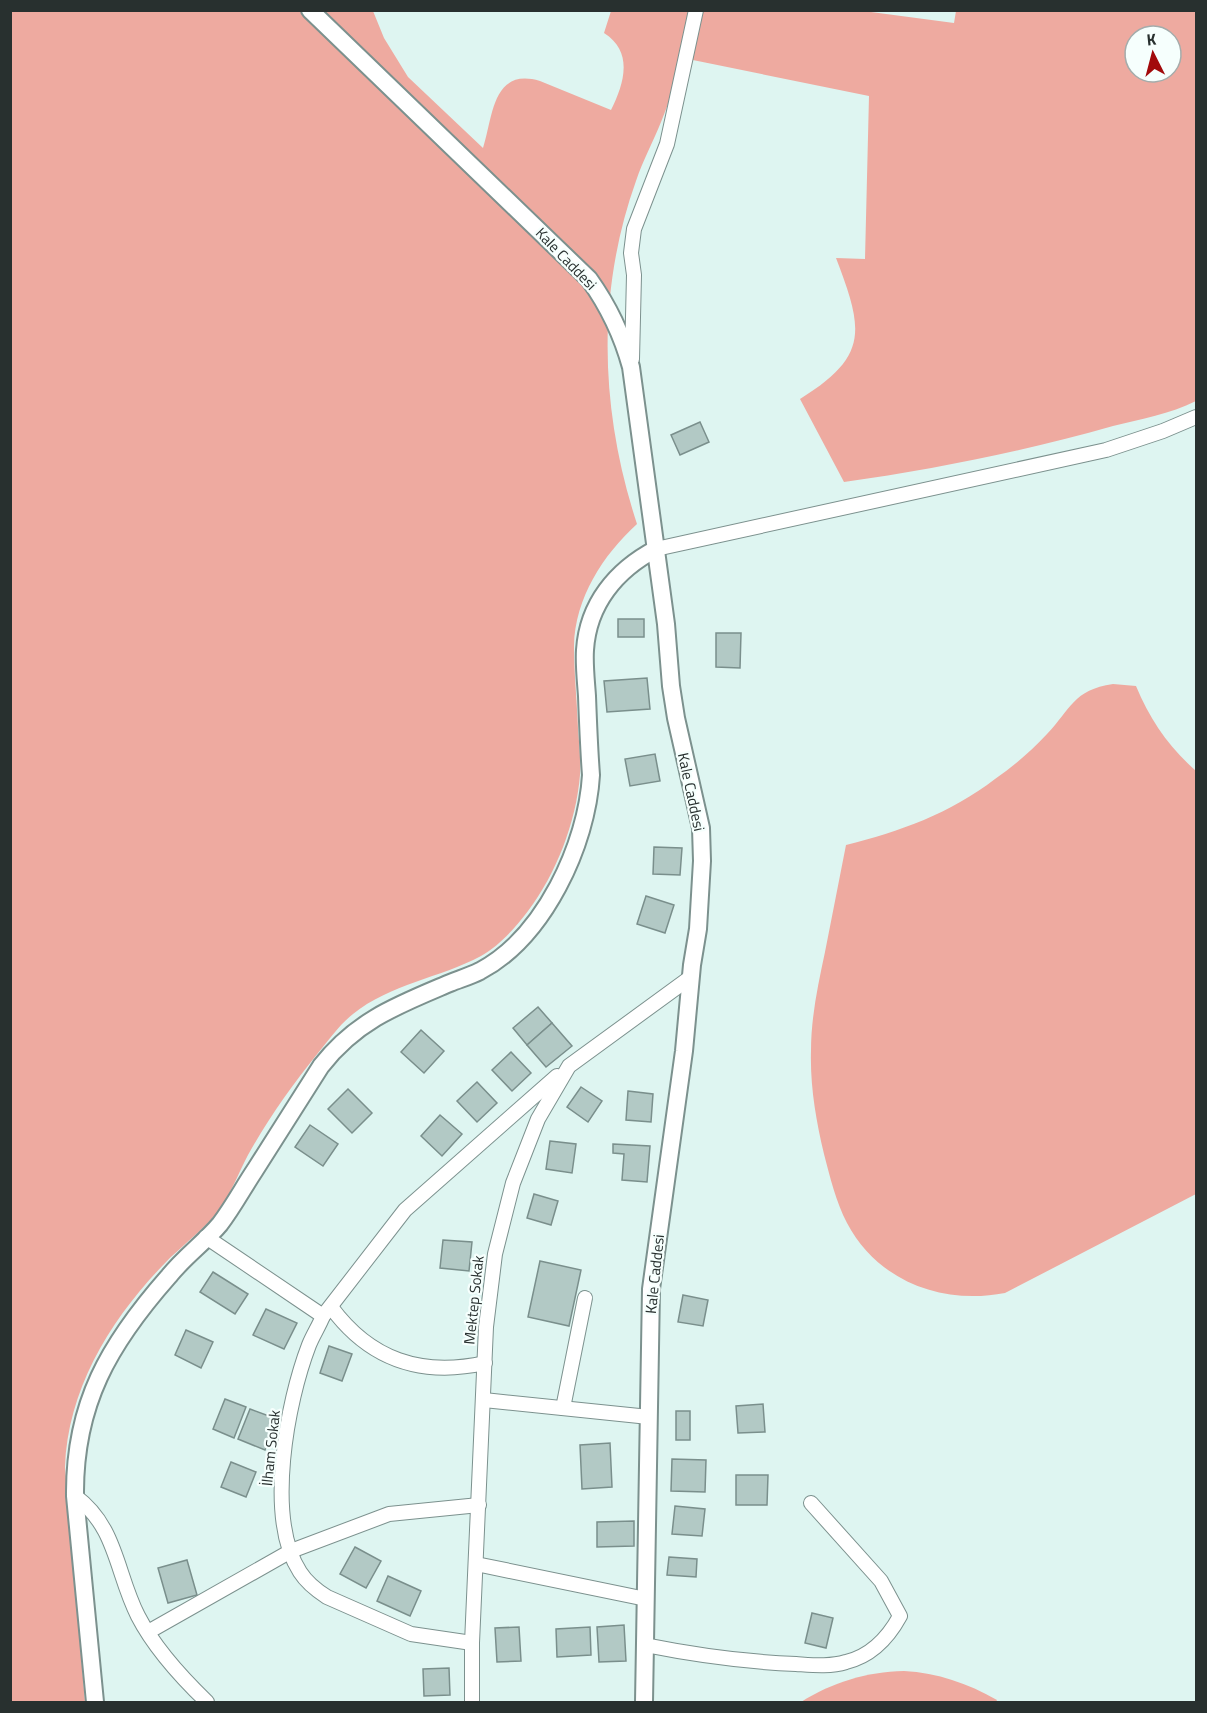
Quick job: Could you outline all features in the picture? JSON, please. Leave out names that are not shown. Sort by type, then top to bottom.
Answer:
[{"type":"street","name":"Kale Caddesi","points":[[310,10],[589,279],[618,327],[631,367],[666,624],[672,697],[701,828],[701,893],[684,1051],[651,1289],[644,1702]]},
{"type":"street","points":[[631,367],[633,275],[631,253],[634,229],[668,144],[696,10]]},
{"type":"street","points":[[95,1702],[75,1496],[75,1474],[80,1430],[102,1369],[147,1302],[169,1275],[219,1224],[321,1066],[346,1038],[381,1014],[490,965],[519,940],[546,905],[578,842],[586,814],[591,775],[585,651],[591,617],[617,576],[642,556],[656,549],[1106,450],[1197,417]]},
{"type":"street","name":"Mektep Sokak","points":[[472,1702],[472,1643],[489,1290],[505,1210],[525,1147],[552,1092],[569,1066],[691,977]]},
{"type":"street","name":"İlham Sokak","points":[[472,1643],[411,1634],[327,1597],[306,1581],[294,1562],[284,1512],[284,1455],[291,1407],[309,1344],[327,1312],[405,1210],[569,1066]]},
{"type":"street","points":[[206,1237],[327,1312],[367,1344],[398,1360],[414,1365],[450,1369],[485,1363]]},
{"type":"street","points":[[563,1408],[585,1298]]},
{"type":"street","points":[[484,1400],[649,1417]]},
{"type":"street","points":[[75,1496],[92,1510],[105,1529],[129,1596],[160,1651],[207,1702]]},
{"type":"street","points":[[645,1645],[728,1659],[835,1665],[858,1658],[879,1645],[900,1616],[881,1581],[811,1503]]},
{"type":"street","points":[[148,1632],[291,1551],[389,1514],[479,1505]]},
{"type":"street","points":[[476,1564],[646,1599]]},
{"type":"shaded area","points":[[856,10],[954,23],[956,11],[1196,11],[1196,401],[1155,416],[1013,451],[844,482],[800,399],[823,384],[839,369],[849,354],[854,339],[855,322],[852,304],[836,258],[865,259],[869,96],[683,58],[664,114],[636,181],[623,223],[614,266],[609,309],[610,395],[625,481],[637,524],[602,564],[585,594],[579,611],[574,646],[580,775],[574,811],[563,847],[538,897],[507,936],[494,947],[465,964],[383,995],[367,1004],[343,1023],[308,1065],[272,1115],[248,1155],[229,1195],[216,1214],[147,1283],[111,1330],[96,1355],[74,1409],[65,1467],[85,1702],[11,1702],[11,11],[373,11],[384,38],[408,77],[483,148],[497,98],[512,81],[524,79],[540,81],[611,110],[620,90],[624,69],[620,49],[604,33],[611,11]]},
{"type":"shaded area","points":[[1113,684],[1136,686],[1161,732],[1196,771],[1196,1194],[1005,1293],[982,1296],[936,1292],[914,1285],[894,1274],[876,1261],[860,1243],[847,1223],[836,1198],[818,1128],[811,1077],[812,1026],[817,989],[846,845],[924,820],[961,802],[1022,758],[1081,696],[1089,691]]},
{"type":"shaded area","points":[[904,1671],[952,1680],[997,1700],[996,1702],[801,1702],[850,1679],[876,1673]]},
{"type":"building","points":[[700,422],[709,442],[680,455],[671,435]]},
{"type":"building","points":[[618,619],[644,619],[644,637],[618,637]]},
{"type":"building","points":[[716,633],[741,633],[740,668],[716,667]]},
{"type":"building","points":[[647,678],[650,709],[607,712],[604,681]]},
{"type":"building","points":[[655,754],[660,781],[630,786],[625,759]]},
{"type":"building","points":[[654,847],[682,848],[680,875],[653,874]]},
{"type":"building","points":[[646,896],[674,905],[665,933],[637,924]]},
{"type":"building","points":[[538,1007],[552,1023],[527,1045],[513,1028]]},
{"type":"building","points":[[552,1023],[572,1046],[546,1067],[527,1045]]},
{"type":"building","points":[[421,1030],[444,1051],[424,1073],[401,1052]]},
{"type":"building","points":[[511,1052],[531,1073],[512,1091],[492,1070]]},
{"type":"building","points":[[477,1082],[497,1103],[477,1122],[457,1101]]},
{"type":"building","points":[[581,1087],[602,1101],[588,1122],[567,1107]]},
{"type":"building","points":[[348,1089],[372,1113],[352,1133],[328,1109]]},
{"type":"building","points":[[628,1091],[653,1094],[651,1122],[626,1120]]},
{"type":"building","points":[[440,1115],[462,1134],[442,1156],[421,1136]]},
{"type":"building","points":[[310,1125],[338,1144],[323,1166],[295,1147]]},
{"type":"building","points":[[550,1141],[576,1144],[572,1173],[546,1169]]},
{"type":"building","points":[[613,1144],[650,1146],[647,1182],[622,1180],[624,1154],[613,1153]]},
{"type":"building","points":[[534,1194],[558,1201],[551,1225],[527,1218]]},
{"type":"building","points":[[443,1240],[472,1242],[469,1271],[440,1268]]},
{"type":"building","points":[[540,1261],[581,1270],[569,1326],[528,1317]]},
{"type":"building","points":[[213,1272],[248,1294],[235,1314],[200,1292]]},
{"type":"building","points":[[683,1295],[708,1300],[703,1326],[678,1322]]},
{"type":"building","points":[[266,1309],[297,1323],[284,1349],[253,1335]]},
{"type":"building","points":[[186,1330],[213,1342],[201,1368],[175,1355]]},
{"type":"building","points":[[329,1346],[352,1354],[342,1381],[320,1373]]},
{"type":"building","points":[[225,1399],[246,1407],[234,1438],[213,1429]]},
{"type":"building","points":[[763,1404],[765,1432],[738,1433],[736,1406]]},
{"type":"building","points":[[250,1409],[277,1419],[265,1450],[238,1439]]},
{"type":"building","points":[[676,1411],[690,1411],[690,1440],[676,1440]]},
{"type":"building","points":[[610,1443],[612,1487],[582,1489],[580,1445]]},
{"type":"building","points":[[672,1459],[706,1460],[705,1492],[671,1491]]},
{"type":"building","points":[[231,1462],[256,1472],[246,1497],[221,1487]]},
{"type":"building","points":[[736,1475],[768,1475],[767,1505],[736,1505]]},
{"type":"building","points":[[675,1506],[705,1509],[702,1536],[672,1534]]},
{"type":"building","points":[[634,1521],[634,1546],[597,1547],[597,1522]]},
{"type":"building","points":[[355,1547],[381,1561],[366,1588],[340,1574]]},
{"type":"building","points":[[669,1557],[697,1559],[696,1577],[667,1575]]},
{"type":"building","points":[[187,1560],[197,1595],[168,1603],[158,1568]]},
{"type":"building","points":[[388,1576],[421,1591],[410,1616],[377,1601]]},
{"type":"building","points":[[812,1613],[833,1618],[826,1648],[805,1643]]},
{"type":"building","points":[[624,1625],[626,1661],[599,1662],[597,1627]]},
{"type":"building","points":[[519,1627],[521,1661],[497,1662],[495,1628]]},
{"type":"building","points":[[590,1627],[591,1655],[557,1657],[556,1629]]},
{"type":"building","points":[[449,1668],[450,1695],[424,1696],[423,1669]]}]
